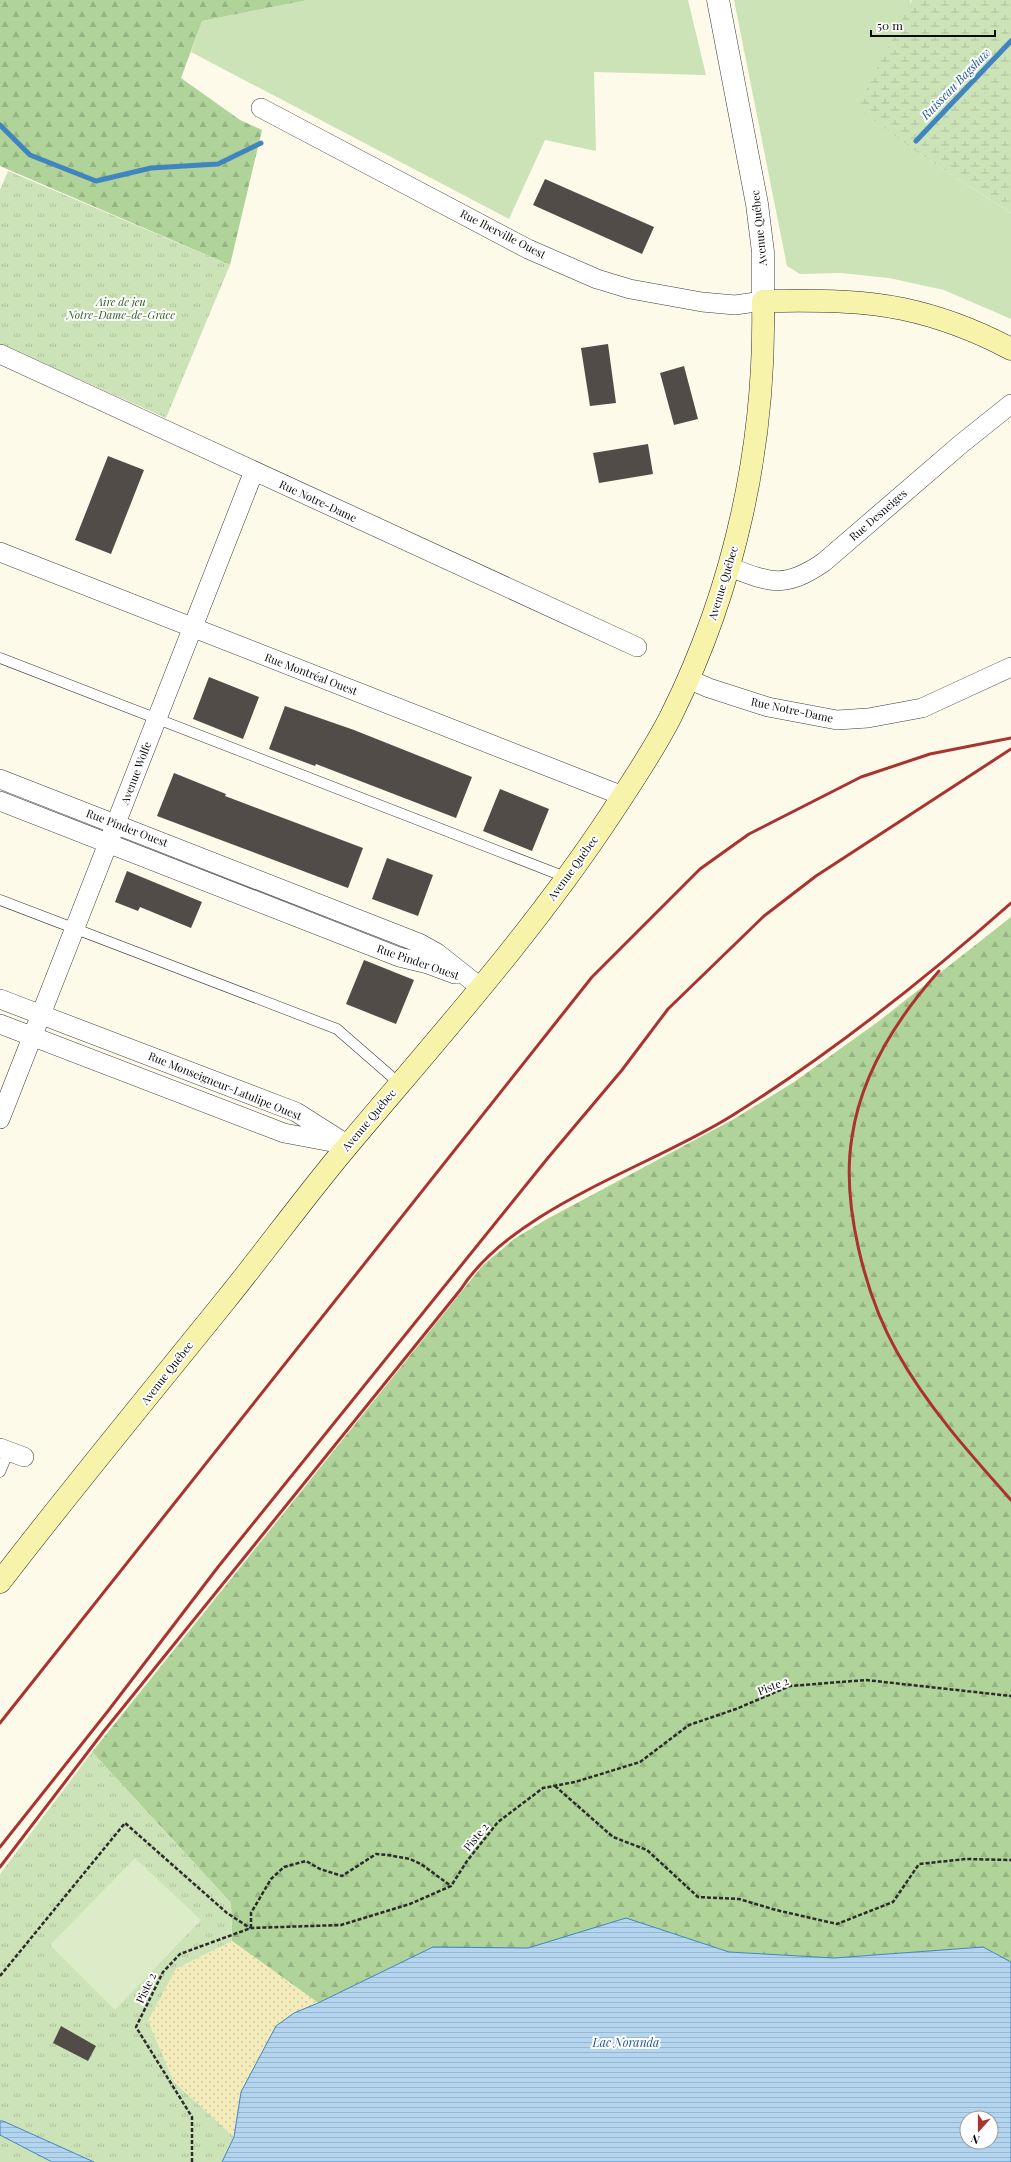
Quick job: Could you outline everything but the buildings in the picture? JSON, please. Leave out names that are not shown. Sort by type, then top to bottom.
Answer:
[{"type":"main road","points":[[763,301],[849,302],[902,309],[940,318],[973,330],[1011,349]]},
{"type":"main road","name":"Avenue Québec","points":[[0,1582],[348,1144],[400,1084],[568,878],[623,796],[670,718],[702,648],[729,567],[747,495],[755,451],[764,350],[763,301]]},
{"type":"street","name":"Avenue Québec","points":[[718,0],[757,204],[763,252],[763,301]]},
{"type":"street","name":"Rue Iberville Ouest","points":[[260,108],[528,249],[597,279],[630,289],[702,302],[735,305],[763,301]]},
{"type":"street","name":"Rue Notre-Dame","points":[[0,354],[637,647]]},
{"type":"street","name":"Rue Desneiges","points":[[729,567],[768,581],[780,582],[808,573],[824,562],[961,444],[1011,404]]},
{"type":"street","name":"Avenue Wolfe","points":[[0,1119],[254,471]]},
{"type":"street","name":"Rue Montréal Ouest","points":[[0,552],[623,796]]},
{"type":"street","name":"Rue Notre-Dame","points":[[688,679],[709,688],[768,707],[837,720],[868,718],[922,708],[1011,667]]},
{"type":"street","name":"Rue Pinder Ouest","points":[[0,779],[419,943],[437,953],[480,987]]},
{"type":"street","name":"Rue Pinder Ouest","points":[[0,801],[399,957],[440,968],[480,987]]},
{"type":"street","name":"Rue Monseigneur-Latulipe Ouest","points":[[0,999],[296,1112],[348,1144]]},
{"type":"street","name":"Rue Monseigneur-Latulipe Ouest","points":[[0,1024],[284,1133],[348,1144]]},
{"type":"lane","points":[[0,658],[568,878]]},
{"type":"lane","points":[[0,900],[337,1029],[400,1084]]},
{"type":"lane","points":[[0,1472],[11,1452]]},
{"type":"path","name":"Piste 2","points":[[192,2162],[192,2117],[136,2027],[163,1972],[180,1954],[251,1928],[341,1925],[410,1904],[451,1886],[467,1861],[498,1822],[543,1788],[576,1782],[640,1762],[689,1725],[736,1709],[790,1686],[866,1680],[1011,1696]]},
{"type":"path","points":[[555,1786],[613,1836],[647,1850],[698,1898],[739,1899],[776,1910],[837,1924],[893,1902],[919,1864],[966,1860],[1011,1860]]},
{"type":"path","points":[[0,1976],[125,1823],[227,1913],[251,1928]]},
{"type":"path","points":[[251,1928],[251,1913],[271,1879],[284,1866],[295,1863],[306,1861],[320,1870],[342,1876],[376,1854],[388,1855],[421,1864],[451,1886]]},
{"type":"green space","points":[[0,0],[308,0],[202,21],[181,78],[240,120],[262,130],[230,265],[0,166]]},
{"type":"green space","points":[[308,0],[688,0],[706,75],[594,72],[596,151],[545,140],[509,219],[191,52],[202,21]]},
{"type":"green space","points":[[734,0],[912,0],[910,1],[920,154],[1011,213],[1011,319],[944,290],[889,278],[841,273],[800,274],[787,266]]},
{"type":"green space","points":[[912,0],[1011,0],[1011,213],[920,154],[857,108]]},
{"type":"green space","name":"Aire de jeu Notre-Dame-de-Grâce","points":[[8,171],[230,265],[166,418],[0,344],[0,190]]},
{"type":"green space","points":[[1011,917],[1011,1962],[983,1947],[834,1958],[729,1952],[626,1918],[528,1949],[433,1947],[318,2003],[232,1941],[231,1903],[92,1752],[482,1266],[514,1239],[547,1219],[734,1119],[794,1082],[879,1021]]},
{"type":"green space","points":[[92,1752],[231,1903],[232,1941],[176,1969],[148,2021],[174,2082],[234,2137],[222,2162],[94,2162],[0,2121],[0,1874]]},
{"type":"green space","points":[[135,1858],[201,1920],[115,2010],[50,1945]]},
{"type":"green space","points":[[0,2135],[52,2162],[0,2162]]},
{"type":"sand","points":[[232,1941],[318,2003],[294,2013],[241,2092],[234,2137],[174,2082],[148,2021],[176,1969]]},
{"type":"water","name":"Lac Noranda","points":[[626,1918],[729,1952],[834,1958],[983,1947],[1011,1962],[1011,2162],[222,2162],[234,2137],[241,2092],[276,2026],[294,2013],[318,2003],[433,1947],[528,1948]]},
{"type":"water","points":[[0,2121],[94,2162],[52,2162],[0,2135]]},
{"type":"waterway","name":"Ruisseau Bagshaw","points":[[916,141],[1011,41]]},
{"type":"waterway","name":"Ruisseau Bagshaw","points":[[0,125],[30,155],[96,181],[151,168],[218,164],[261,143]]},
{"type":"railway","points":[[0,1723],[592,977],[700,869],[749,834],[861,777],[930,754],[1011,738]]},
{"type":"railway","points":[[0,1847],[108,1711],[218,1567],[547,1159],[622,1070],[668,1009],[764,916],[816,876],[1011,749]]},
{"type":"railway","points":[[0,1867],[104,1731],[485,1260],[514,1235],[549,1212],[586,1191],[700,1134],[733,1115],[806,1067],[911,988],[1011,903]]},
{"type":"railway","points":[[939,971],[909,1008],[896,1027],[873,1069],[864,1091],[852,1137],[849,1163],[853,1219],[858,1248],[875,1304],[885,1329],[897,1352],[935,1410],[1011,1500]]}]
